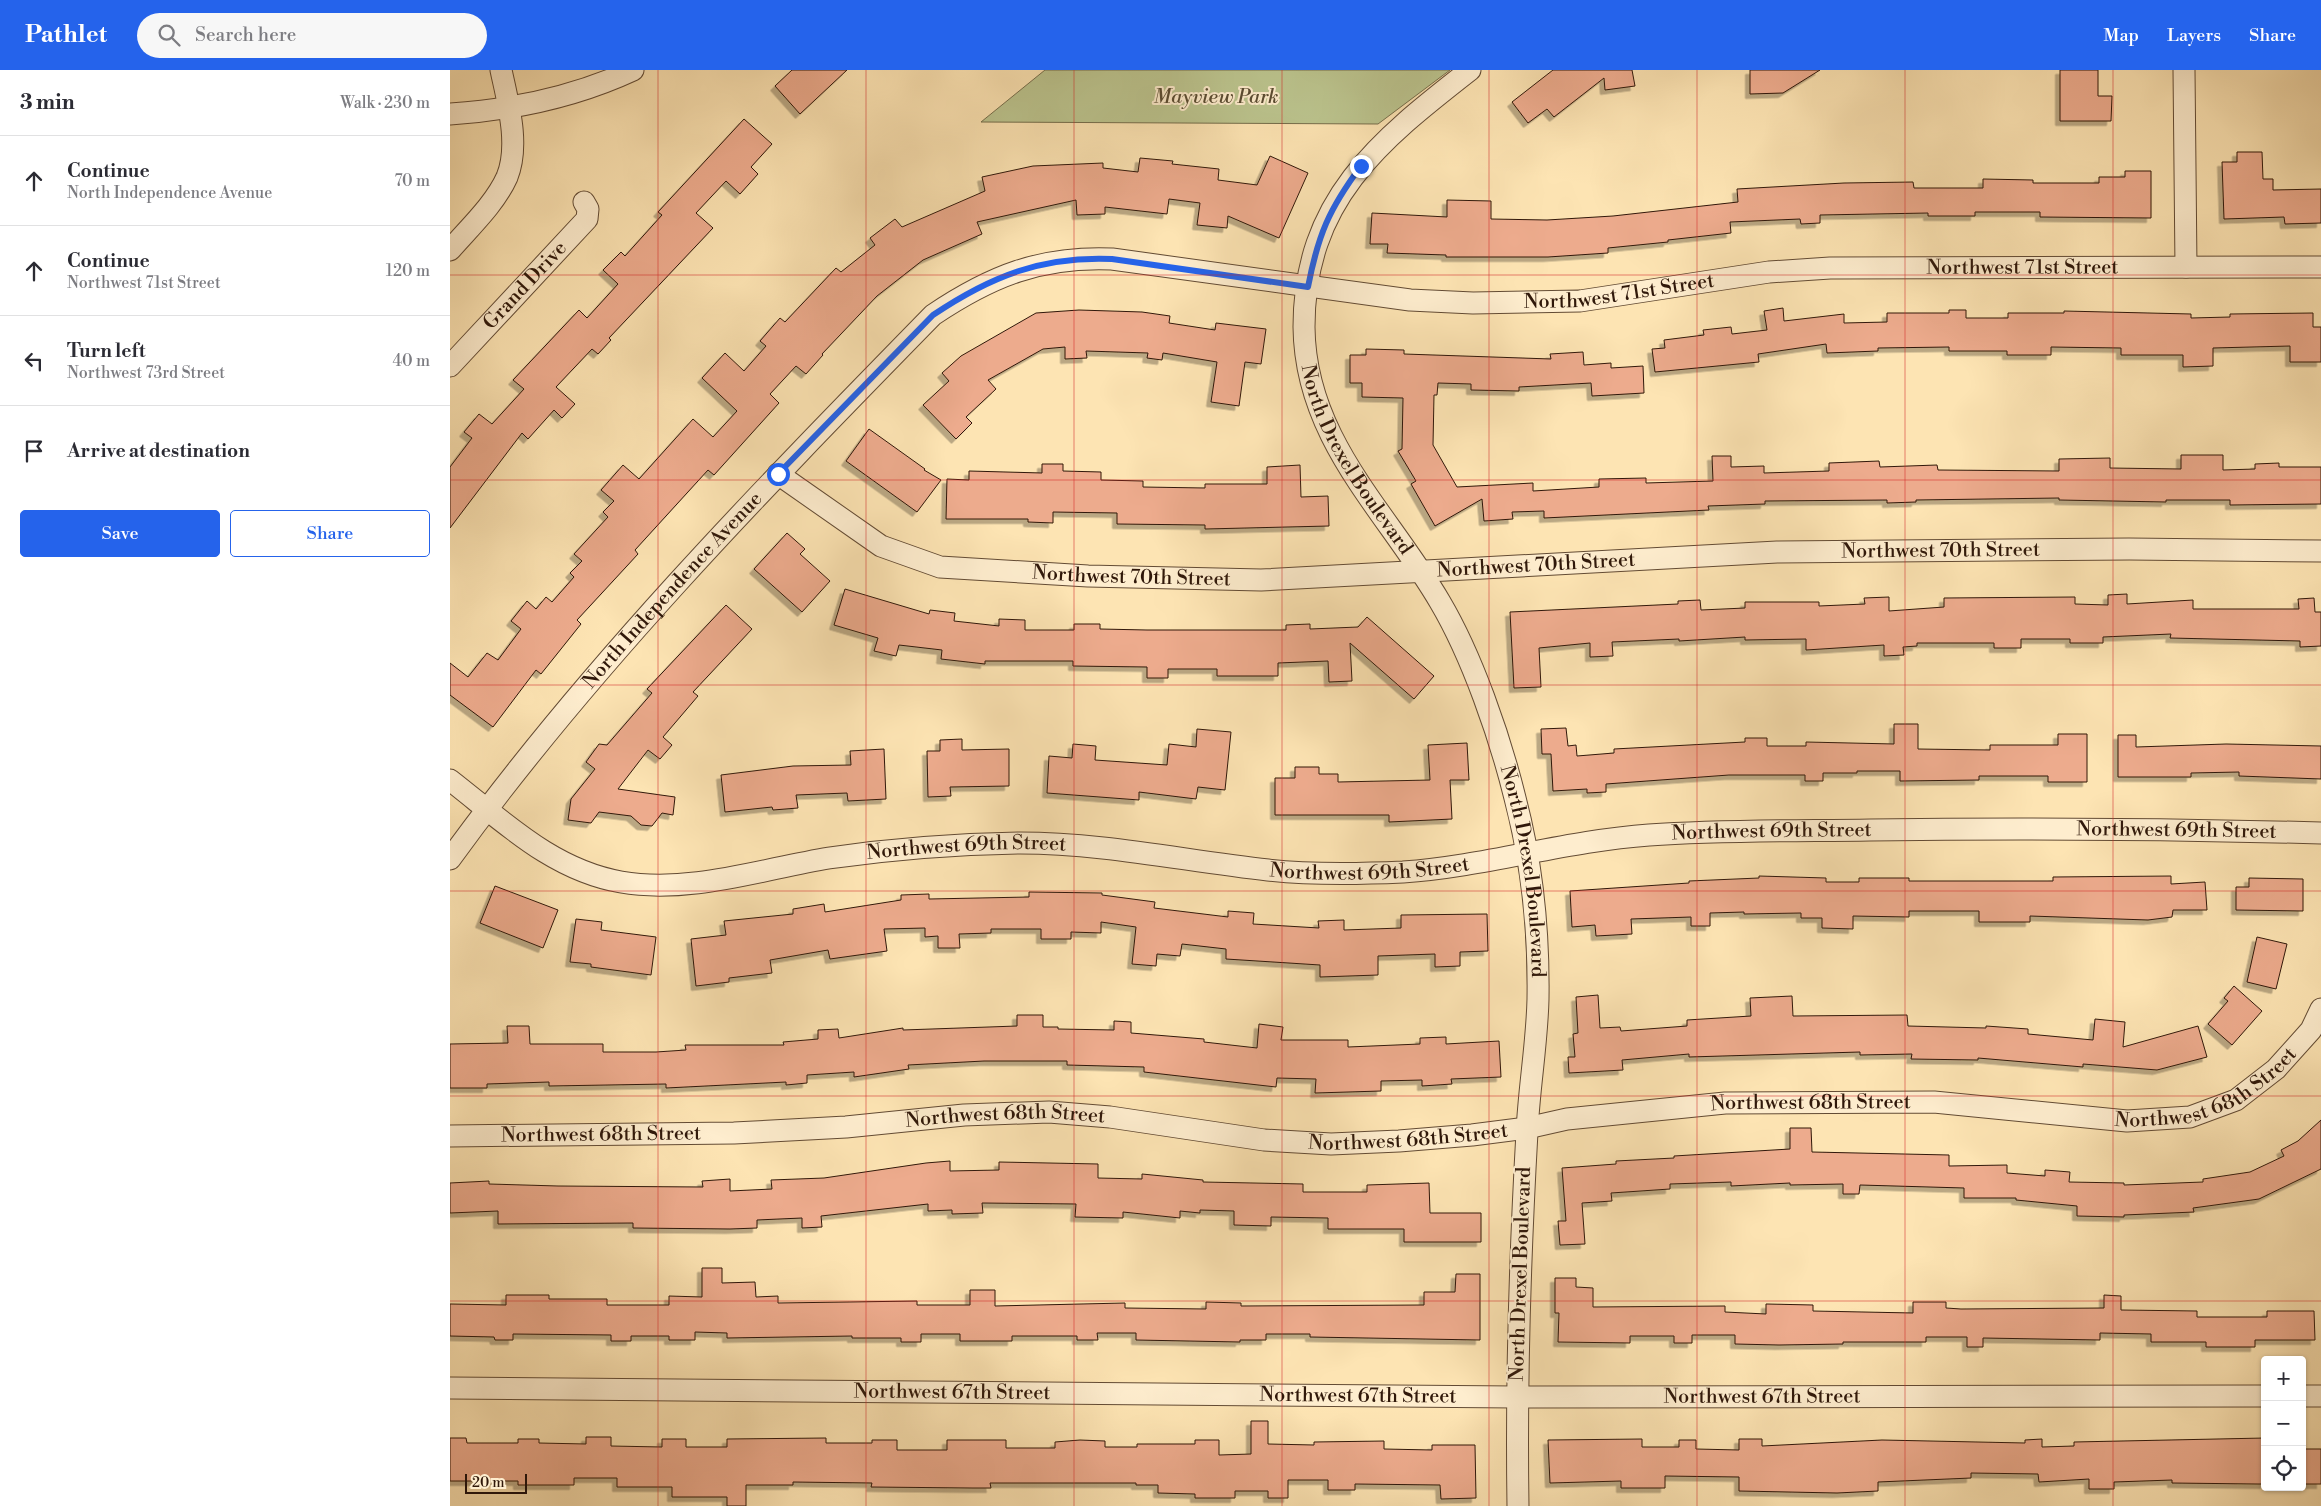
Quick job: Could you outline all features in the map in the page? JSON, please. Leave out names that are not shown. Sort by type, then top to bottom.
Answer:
[{"type":"street","points":[[450,250],[483,213],[507,176],[512,148],[508,106],[501,70]]},
{"type":"street","points":[[450,114],[508,106],[571,93],[609,81],[633,70]]},
{"type":"street","name":"North Drexel Boulevard","points":[[1470,70],[1388,136],[1339,194],[1325,220],[1316,249],[1308,287],[1304,324],[1306,354],[1312,388],[1336,449],[1421,571],[1442,606],[1470,665],[1500,746],[1516,803],[1526,854],[1537,942],[1538,1000],[1527,1128],[1516,1397],[1518,1506]]},
{"type":"street","points":[[2184,70],[2186,267]]},
{"type":"street","name":"Grand Drive","points":[[450,366],[587,219],[588,209],[584,202]]},
{"type":"street","name":"Northwest 71st Street","points":[[933,315],[967,293],[1020,269],[1083,258],[1143,262],[1308,287],[1410,300],[1524,304],[1580,301],[1769,272],[1830,268],[2321,267]]},
{"type":"street","name":"North Independence Avenue","points":[[450,859],[487,808],[632,634],[778,474],[933,315]]},
{"type":"street","name":"Northwest 70th Street","points":[[778,474],[881,546],[940,567],[1088,576],[1262,580],[1777,552],[2129,549],[2321,551]]},
{"type":"street","name":"Northwest 69th Street","points":[[450,780],[539,850],[568,866],[592,875],[640,885],[709,880],[829,858],[921,847],[1018,843],[1114,849],[1271,870],[1321,873],[1403,872],[1646,835],[1968,829],[2321,833]]},
{"type":"street","name":"Northwest 68th Street","points":[[450,1136],[734,1133],[846,1127],[964,1115],[1049,1112],[1110,1117],[1264,1140],[1331,1144],[1398,1142],[1527,1128],[1567,1119],[1725,1103],[1934,1102],[2127,1122],[2190,1116],[2236,1100],[2276,1069],[2310,1030],[2321,1009]]},
{"type":"street","name":"Northwest 67th Street","points":[[450,1388],[1516,1397],[2261,1396]]},
{"type":"street","points":[[2306,1396],[2321,1396]]},
{"type":"green space","name":"Mayview Park","points":[[1045,70],[1450,70],[1378,124],[981,122]]},
{"type":"building","points":[[792,70],[847,70],[800,114],[775,86]]},
{"type":"building","points":[[1553,70],[1632,70],[1635,86],[1605,90],[1604,78],[1554,117],[1547,109],[1528,123],[1512,102]]},
{"type":"building","points":[[1750,70],[1820,70],[1783,93],[1750,94]]},
{"type":"building","points":[[2060,70],[2098,70],[2098,96],[2112,96],[2111,121],[2060,121]]},
{"type":"building","points":[[744,119],[772,144],[751,167],[758,174],[740,194],[726,181],[696,213],[713,228],[609,338],[611,340],[598,354],[592,349],[556,387],[575,404],[562,418],[554,410],[528,439],[522,433],[450,528],[450,467],[472,438],[464,432],[479,414],[492,424],[524,389],[513,380],[579,310],[587,318],[618,284],[603,270],[621,252],[625,256],[662,215],[658,212]]},
{"type":"building","points":[[2237,152],[2262,152],[2263,179],[2273,179],[2273,190],[2321,189],[2321,223],[2285,224],[2284,217],[2224,219],[2222,162],[2237,162]]},
{"type":"building","points":[[1270,156],[1308,173],[1279,238],[1228,216],[1227,228],[1197,225],[1200,203],[1169,199],[1167,214],[1105,207],[1105,214],[1077,215],[1076,200],[977,222],[982,234],[923,260],[877,296],[822,354],[806,374],[796,366],[770,394],[779,403],[714,475],[708,470],[635,550],[638,554],[577,620],[581,624],[541,674],[536,670],[493,727],[450,695],[450,663],[468,677],[487,653],[498,660],[521,629],[511,621],[527,601],[536,609],[546,597],[552,602],[574,577],[570,573],[582,561],[574,554],[608,517],[603,512],[614,501],[601,490],[623,465],[639,479],[693,419],[713,437],[737,411],[702,378],[725,353],[744,371],[766,346],[760,341],[780,318],[785,322],[836,268],[841,272],[875,245],[870,238],[895,219],[902,227],[985,191],[982,177],[1033,166],[1103,163],[1103,168],[1138,172],[1140,158],[1173,161],[1172,164],[1219,169],[1218,180],[1257,185]]},
{"type":"building","points":[[2125,171],[2151,171],[2151,218],[2040,217],[2040,212],[1975,212],[1975,216],[1928,216],[1928,213],[1820,215],[1820,223],[1801,224],[1800,219],[1730,222],[1731,233],[1608,248],[1608,253],[1548,257],[1446,257],[1446,255],[1387,253],[1388,244],[1370,244],[1372,213],[1447,217],[1447,200],[1491,201],[1491,219],[1547,220],[1613,216],[1738,202],[1737,189],[1844,183],[1913,182],[1914,188],[1983,188],[1983,179],[2033,180],[2033,183],[2099,183],[2099,177],[2125,177]]},
{"type":"building","points":[[1783,308],[1784,321],[1844,314],[1844,323],[1887,322],[1887,313],[1949,313],[1949,310],[1966,310],[1966,318],[2008,318],[2008,313],[2064,313],[2064,311],[2191,314],[2191,318],[2230,317],[2230,314],[2313,313],[2313,327],[2321,327],[2321,362],[2290,362],[2290,346],[2213,348],[2213,366],[2183,367],[2183,355],[2121,355],[2121,348],[2051,347],[2051,355],[2007,355],[2007,351],[1949,351],[1949,347],[1878,348],[1878,351],[1827,353],[1826,344],[1758,354],[1759,362],[1655,372],[1652,349],[1665,348],[1664,340],[1704,335],[1703,330],[1731,327],[1732,334],[1767,330],[1764,311]]},
{"type":"building","points":[[1079,310],[1142,312],[1170,316],[1169,323],[1215,330],[1216,323],[1266,329],[1261,364],[1245,362],[1239,406],[1211,402],[1217,362],[1163,353],[1162,360],[1147,358],[1148,353],[1086,351],[1087,358],[1065,359],[1065,347],[1043,349],[988,380],[996,389],[966,417],[972,423],[956,439],[923,405],[949,381],[942,373],[961,356],[1036,313]]},
{"type":"building","points":[[1366,349],[1404,350],[1404,354],[1551,359],[1550,354],[1583,352],[1584,365],[1611,363],[1611,368],[1643,366],[1644,393],[1592,396],[1591,383],[1519,387],[1519,391],[1471,390],[1471,384],[1438,383],[1437,395],[1434,395],[1433,445],[1457,487],[1533,483],[1533,491],[1599,487],[1599,479],[1646,478],[1646,483],[1713,481],[1712,456],[1731,456],[1731,467],[1764,466],[1764,473],[1829,471],[1829,463],[1879,461],[1880,467],[1937,465],[1938,470],[2059,471],[2059,459],[2110,458],[2110,468],[2181,469],[2181,455],[2223,455],[2223,470],[2255,469],[2255,464],[2279,463],[2279,467],[2321,467],[2321,504],[2230,505],[2230,500],[2166,500],[2166,502],[2059,500],[2059,498],[1916,500],[1916,502],[1887,503],[1887,500],[1765,501],[1765,504],[1708,506],[1709,510],[1544,518],[1544,511],[1512,512],[1513,519],[1484,521],[1482,499],[1435,526],[1411,484],[1416,481],[1398,451],[1402,449],[1403,398],[1362,397],[1362,383],[1350,383],[1350,355],[1366,355]]},
{"type":"building","points":[[869,429],[924,470],[941,480],[917,512],[846,461]]},
{"type":"building","points":[[1042,464],[1063,464],[1063,471],[1101,472],[1101,480],[1143,481],[1143,487],[1205,488],[1205,484],[1267,484],[1267,467],[1300,465],[1301,497],[1328,496],[1329,526],[1205,529],[1205,525],[1117,524],[1117,513],[1053,512],[1053,523],[1028,522],[1028,519],[946,519],[947,479],[969,480],[969,471],[1042,473]]},
{"type":"building","points":[[787,533],[805,549],[800,554],[830,581],[802,612],[754,569]]},
{"type":"building","points":[[845,589],[929,614],[930,610],[955,613],[954,621],[999,626],[999,619],[1025,620],[1025,630],[1074,630],[1074,624],[1100,624],[1100,629],[1286,630],[1286,625],[1310,624],[1310,629],[1358,627],[1367,617],[1434,676],[1414,699],[1350,643],[1352,681],[1329,682],[1328,661],[1278,663],[1278,676],[1217,676],[1217,669],[1168,669],[1168,678],[1147,678],[1147,667],[1073,666],[1073,661],[985,661],[985,664],[941,659],[942,650],[899,645],[896,656],[874,651],[878,638],[834,625]]},
{"type":"building","points":[[2127,594],[2127,604],[2193,600],[2193,609],[2299,609],[2298,599],[2314,598],[2315,612],[2321,612],[2321,646],[2300,647],[2300,641],[2170,638],[2171,634],[2103,637],[2103,643],[2070,643],[2070,639],[2021,639],[2021,648],[1994,648],[1994,643],[1917,643],[1917,646],[1903,647],[1904,655],[1884,656],[1884,645],[1806,650],[1806,639],[1745,640],[1745,637],[1679,641],[1679,639],[1612,642],[1613,656],[1590,657],[1590,643],[1539,648],[1541,687],[1514,688],[1510,612],[1678,604],[1678,601],[1700,600],[1701,610],[1745,608],[1745,602],[1819,602],[1819,606],[1865,604],[1864,598],[1889,597],[1889,611],[1944,607],[1944,598],[2075,597],[2075,604],[2108,605],[2108,595]]},
{"type":"building","points":[[726,605],[752,629],[693,692],[698,696],[663,737],[672,745],[660,759],[648,750],[618,789],[675,797],[673,815],[662,813],[652,826],[641,825],[631,816],[599,812],[591,823],[568,820],[571,799],[595,769],[586,762],[599,744],[607,745],[652,693],[647,689]]},
{"type":"building","points":[[1894,724],[1918,724],[1918,749],[1990,750],[1990,745],[2058,745],[2058,734],[2087,734],[2087,782],[2048,782],[2048,776],[1979,776],[1979,780],[1900,781],[1900,771],[1857,771],[1857,773],[1823,773],[1823,781],[1805,781],[1805,775],[1729,775],[1606,784],[1606,792],[1587,793],[1587,789],[1553,791],[1551,754],[1542,754],[1541,729],[1566,728],[1568,746],[1576,745],[1577,756],[1614,753],[1614,749],[1745,742],[1745,738],[1767,738],[1767,746],[1806,746],[1806,742],[1894,744]]},
{"type":"building","points":[[1197,729],[1231,732],[1225,790],[1198,787],[1196,799],[1139,792],[1139,800],[1047,793],[1049,756],[1072,758],[1073,744],[1096,746],[1095,760],[1167,765],[1169,744],[1196,747]]},
{"type":"building","points":[[2118,735],[2136,735],[2136,747],[2226,744],[2321,746],[2321,779],[2239,776],[2239,772],[2191,773],[2191,777],[2118,777]]},
{"type":"building","points":[[962,739],[962,750],[1009,749],[1009,786],[950,787],[951,796],[928,797],[927,751],[940,751],[940,740]]},
{"type":"building","points":[[1467,743],[1469,780],[1450,780],[1452,819],[1389,822],[1389,815],[1275,815],[1275,778],[1295,778],[1295,767],[1319,767],[1319,774],[1338,774],[1338,782],[1430,780],[1428,745]]},
{"type":"building","points":[[884,749],[886,799],[848,801],[847,793],[796,795],[798,808],[773,810],[772,807],[725,812],[721,775],[793,766],[851,765],[850,751]]},
{"type":"building","points":[[1759,876],[1826,878],[1826,882],[1859,882],[1859,878],[1909,878],[1909,881],[2053,881],[2053,877],[2171,876],[2171,884],[2205,882],[2207,910],[2173,910],[2172,917],[2148,920],[2030,916],[2030,922],[1979,922],[1979,911],[1909,911],[1909,917],[1853,916],[1853,929],[1822,928],[1822,918],[1801,918],[1801,913],[1744,914],[1744,912],[1710,913],[1710,926],[1691,926],[1691,917],[1631,919],[1632,934],[1596,936],[1595,925],[1572,927],[1570,891],[1689,883],[1689,881],[1759,878]]},
{"type":"building","points":[[2249,878],[2303,879],[2303,911],[2236,910],[2236,887],[2249,887]]},
{"type":"building","points":[[495,886],[558,910],[543,948],[480,923]]},
{"type":"building","points":[[1029,892],[1102,893],[1102,895],[1155,902],[1154,908],[1228,917],[1228,911],[1254,913],[1253,924],[1319,928],[1318,921],[1344,920],[1344,930],[1401,928],[1401,915],[1487,914],[1488,951],[1460,952],[1460,966],[1435,967],[1435,954],[1378,956],[1378,975],[1320,977],[1320,965],[1226,959],[1226,949],[1182,944],[1180,956],[1157,954],[1156,966],[1132,964],[1136,927],[1101,922],[1101,933],[1071,932],[1071,939],[1041,939],[1041,929],[991,929],[991,933],[959,934],[960,948],[938,948],[938,936],[925,937],[925,928],[884,929],[887,951],[830,959],[828,950],[770,960],[772,973],[729,978],[729,982],[696,986],[691,939],[726,935],[724,921],[793,914],[793,909],[824,904],[825,912],[901,900],[901,895],[929,894],[929,899],[1029,897]]},
{"type":"building","points":[[576,919],[602,922],[601,930],[656,937],[651,975],[591,967],[591,964],[570,962]]},
{"type":"building","points":[[2257,937],[2287,944],[2276,989],[2247,982]]},
{"type":"building","points":[[2234,986],[2262,1011],[2232,1045],[2208,1024],[2228,1001],[2224,998]]},
{"type":"building","points":[[1598,995],[1600,1028],[1620,1027],[1621,1031],[1687,1026],[1687,1020],[1751,1016],[1750,998],[1792,996],[1793,1016],[1907,1015],[1908,1026],[1986,1028],[1986,1026],[2028,1029],[2028,1034],[2093,1040],[2095,1019],[2125,1022],[2123,1047],[2198,1026],[2207,1057],[2157,1070],[2083,1064],[2083,1067],[1978,1058],[1978,1060],[1911,1059],[1912,1054],[1860,1055],[1860,1052],[1689,1057],[1689,1054],[1622,1060],[1623,1070],[1569,1073],[1568,1057],[1575,1057],[1573,1034],[1578,1033],[1576,997]]},
{"type":"building","points":[[1017,1015],[1043,1015],[1043,1027],[1058,1027],[1058,1029],[1114,1030],[1114,1021],[1131,1022],[1131,1033],[1204,1039],[1204,1042],[1257,1048],[1259,1024],[1283,1027],[1281,1040],[1348,1040],[1348,1047],[1420,1044],[1420,1038],[1446,1037],[1446,1044],[1499,1041],[1501,1077],[1451,1079],[1452,1084],[1422,1086],[1422,1080],[1381,1081],[1381,1091],[1315,1093],[1316,1079],[1277,1078],[1276,1087],[1144,1072],[1144,1067],[1067,1065],[1067,1061],[984,1061],[908,1065],[909,1069],[854,1077],[854,1072],[807,1075],[807,1083],[786,1085],[786,1082],[666,1088],[666,1084],[549,1086],[549,1082],[487,1084],[487,1088],[450,1088],[450,1044],[508,1043],[507,1026],[529,1026],[530,1044],[603,1044],[603,1052],[656,1052],[686,1050],[685,1045],[784,1045],[783,1042],[818,1039],[818,1030],[838,1029],[839,1038],[903,1028],[903,1030],[1017,1026]]},
{"type":"building","points":[[2321,1120],[2321,1169],[2259,1199],[2193,1208],[2194,1212],[2124,1215],[2124,1217],[2077,1216],[2077,1206],[2016,1200],[2016,1198],[1964,1198],[1964,1188],[1860,1185],[1859,1194],[1843,1194],[1843,1184],[1790,1185],[1790,1183],[1731,1186],[1731,1182],[1670,1184],[1670,1189],[1611,1193],[1612,1201],[1582,1203],[1585,1244],[1560,1245],[1558,1221],[1566,1221],[1562,1168],[1616,1164],[1616,1161],[1674,1158],[1674,1156],[1790,1149],[1790,1128],[1811,1128],[1812,1152],[1949,1155],[1949,1166],[2007,1165],[2007,1173],[2045,1176],[2045,1170],[2070,1172],[2069,1182],[2124,1183],[2124,1185],[2203,1182],[2203,1179],[2250,1172],[2284,1156],[2281,1150],[2298,1141]]},
{"type":"building","points":[[950,1161],[950,1171],[999,1170],[999,1162],[1098,1164],[1098,1178],[1142,1179],[1142,1174],[1203,1180],[1203,1182],[1303,1184],[1303,1192],[1367,1192],[1367,1185],[1429,1183],[1430,1213],[1481,1213],[1481,1242],[1404,1242],[1404,1229],[1328,1229],[1328,1218],[1271,1217],[1271,1226],[1234,1225],[1234,1211],[1200,1210],[1200,1213],[1180,1211],[1180,1218],[1123,1212],[1123,1218],[1075,1217],[1076,1204],[982,1203],[983,1213],[952,1214],[952,1210],[928,1211],[928,1204],[821,1216],[822,1227],[802,1228],[802,1218],[757,1220],[757,1228],[633,1228],[633,1223],[498,1224],[498,1211],[450,1213],[450,1183],[489,1181],[489,1184],[558,1186],[703,1187],[702,1181],[730,1179],[730,1191],[772,1189],[771,1180],[824,1178]]},
{"type":"building","points":[[702,1268],[722,1268],[722,1283],[755,1282],[756,1297],[778,1296],[778,1303],[917,1301],[917,1305],[970,1305],[970,1290],[995,1290],[995,1306],[1125,1303],[1125,1308],[1206,1309],[1206,1302],[1241,1303],[1241,1306],[1424,1305],[1424,1292],[1455,1292],[1456,1274],[1480,1274],[1480,1340],[1310,1337],[1310,1334],[1266,1334],[1266,1340],[1240,1340],[1240,1342],[1136,1340],[1136,1333],[1097,1333],[1098,1340],[1077,1340],[1077,1336],[1012,1336],[1012,1341],[960,1341],[960,1334],[921,1334],[921,1342],[901,1342],[901,1338],[852,1338],[852,1336],[727,1338],[727,1333],[695,1332],[695,1340],[669,1340],[669,1336],[631,1336],[631,1341],[611,1341],[611,1335],[513,1334],[513,1340],[495,1340],[494,1337],[450,1336],[450,1304],[506,1305],[506,1295],[549,1295],[549,1299],[607,1299],[607,1305],[669,1305],[669,1296],[702,1297]]},
{"type":"building","points":[[1555,1278],[1576,1278],[1576,1287],[1593,1288],[1593,1307],[1725,1306],[1725,1312],[1766,1314],[1766,1304],[1813,1305],[1813,1311],[1913,1313],[1913,1302],[1946,1302],[1946,1308],[1961,1309],[2104,1308],[2104,1295],[2121,1296],[2121,1310],[2197,1311],[2197,1317],[2267,1317],[2267,1311],[2314,1311],[2315,1340],[2255,1340],[2255,1347],[2206,1347],[2206,1342],[2151,1342],[2151,1334],[2100,1333],[2100,1340],[1983,1338],[1983,1347],[1967,1347],[1967,1337],[1926,1337],[1926,1342],[1843,1342],[1843,1344],[1779,1345],[1735,1344],[1735,1335],[1692,1335],[1692,1343],[1674,1343],[1674,1336],[1630,1336],[1630,1343],[1558,1342],[1559,1313],[1555,1313]]},
{"type":"building","points":[[1251,1421],[1268,1421],[1268,1444],[1314,1445],[1314,1442],[1384,1441],[1384,1449],[1432,1450],[1432,1445],[1475,1445],[1476,1498],[1441,1499],[1440,1485],[1355,1484],[1355,1490],[1328,1490],[1328,1480],[1288,1480],[1288,1498],[1268,1498],[1268,1491],[1235,1491],[1235,1498],[1195,1498],[1195,1494],[1158,1493],[1158,1485],[1136,1485],[1136,1483],[990,1483],[991,1488],[972,1488],[871,1487],[872,1483],[793,1482],[793,1485],[746,1485],[746,1506],[727,1506],[727,1497],[672,1497],[672,1487],[617,1487],[617,1478],[574,1478],[574,1485],[518,1485],[518,1481],[450,1481],[450,1438],[466,1438],[467,1443],[518,1443],[518,1439],[539,1439],[539,1443],[586,1444],[586,1437],[611,1437],[611,1446],[662,1447],[662,1439],[686,1439],[686,1447],[727,1447],[727,1439],[826,1438],[826,1443],[872,1443],[872,1440],[897,1440],[897,1450],[947,1450],[947,1440],[1006,1440],[1006,1448],[1055,1448],[1055,1442],[1080,1440],[1105,1441],[1105,1447],[1137,1447],[1137,1444],[1195,1444],[1195,1440],[1219,1440],[1219,1455],[1251,1454]]},
{"type":"building","points":[[2261,1438],[2261,1484],[2172,1483],[2172,1480],[2114,1482],[2114,1489],[2089,1489],[2089,1479],[2039,1482],[2038,1474],[1971,1473],[1971,1478],[1878,1482],[1878,1491],[1837,1493],[1739,1491],[1739,1477],[1665,1476],[1665,1488],[1621,1488],[1621,1481],[1550,1483],[1548,1440],[1642,1439],[1642,1447],[1679,1447],[1679,1440],[1696,1440],[1696,1449],[1739,1450],[1739,1439],[1762,1439],[1762,1446],[1882,1440],[2025,1443],[2025,1440],[2042,1439],[2042,1447],[2074,1446],[2074,1442]]},
{"type":"building","points":[[2306,1449],[2321,1449],[2321,1484],[2306,1484]]},
{"type":"route","points":[[778,474],[933,315],[960,297],[990,281],[1020,269],[1083,258],[1112,259],[1308,287],[1316,249],[1325,220],[1339,194],[1361,166]]}]
